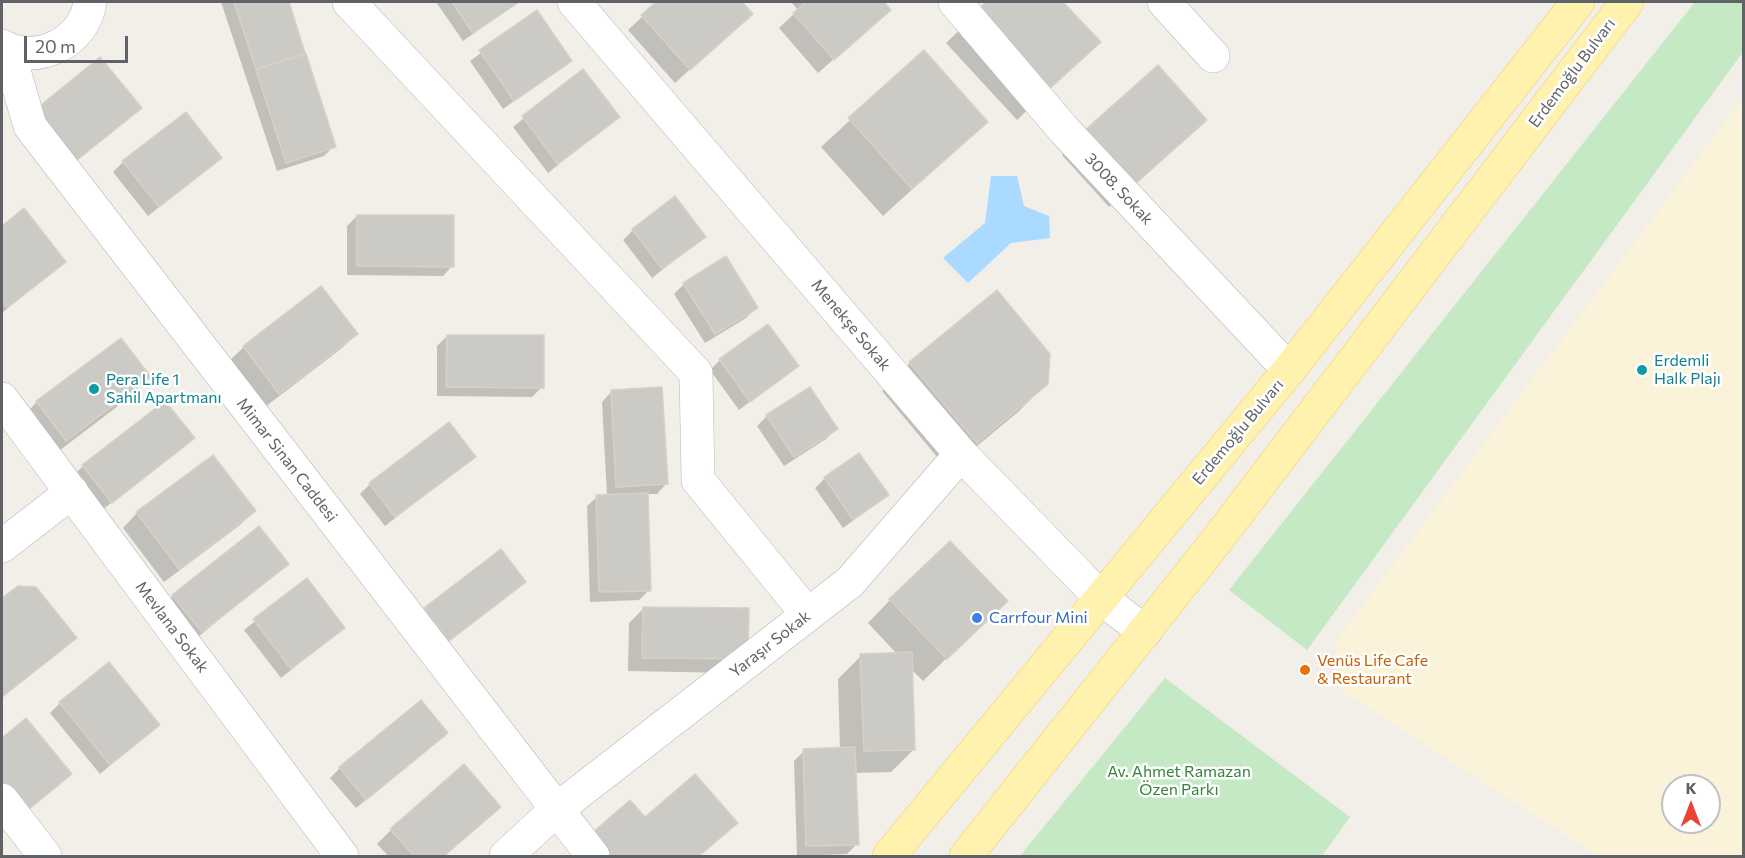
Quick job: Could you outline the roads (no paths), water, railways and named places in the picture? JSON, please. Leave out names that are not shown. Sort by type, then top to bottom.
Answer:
[{"type":"main road","name":"Erdemoğlu Bulvarı","points":[[890,856],[1289,370],[1578,2]]},
{"type":"main road","name":"Erdemoğlu Bulvarı","points":[[966,856],[1144,632],[1627,2]]},
{"type":"street","points":[[349,2],[696,373],[698,480],[808,615]]},
{"type":"street","name":"Menekşe Sokak","points":[[574,2],[961,454],[1101,598],[1144,632]]},
{"type":"street","name":"3008. Sokak","points":[[955,2],[1065,130],[1289,370]]},
{"type":"street","points":[[1164,2],[1213,56]]},
{"type":"street","points":[[5,48],[28,54],[49,50],[68,41],[82,25],[91,3]]},
{"type":"street","name":"Mimar Sinan Caddesi","points":[[5,48],[30,126],[593,856]]},
{"type":"street","name":"Mevlana Sokak","points":[[2,399],[342,856]]},
{"type":"street","name":"Yaraşır Sokak","points":[[506,856],[556,810],[850,582],[961,454]]},
{"type":"street","points":[[2,546],[72,492]]},
{"type":"street","points":[[2,800],[45,856]]},
{"type":"water","points":[[991,176],[1017,176],[1024,206],[1049,216],[1050,238],[1011,243],[968,283],[943,258],[985,223]]},
{"type":"place","name":"Erdemli Halk Plajı","points":[[1642,370]]},
{"type":"place","name":"Pera Life 1 Sahil Apartmanı","points":[[94,389]]},
{"type":"place","name":"Carrfour Mini","points":[[977,618]]},
{"type":"place","name":"Venüs Life Cafe & Restaurant","points":[[1305,670]]},
{"type":"park label","name":"Av. Ahmet Ramazan Özen Parkı","points":[[1179,781]]}]
